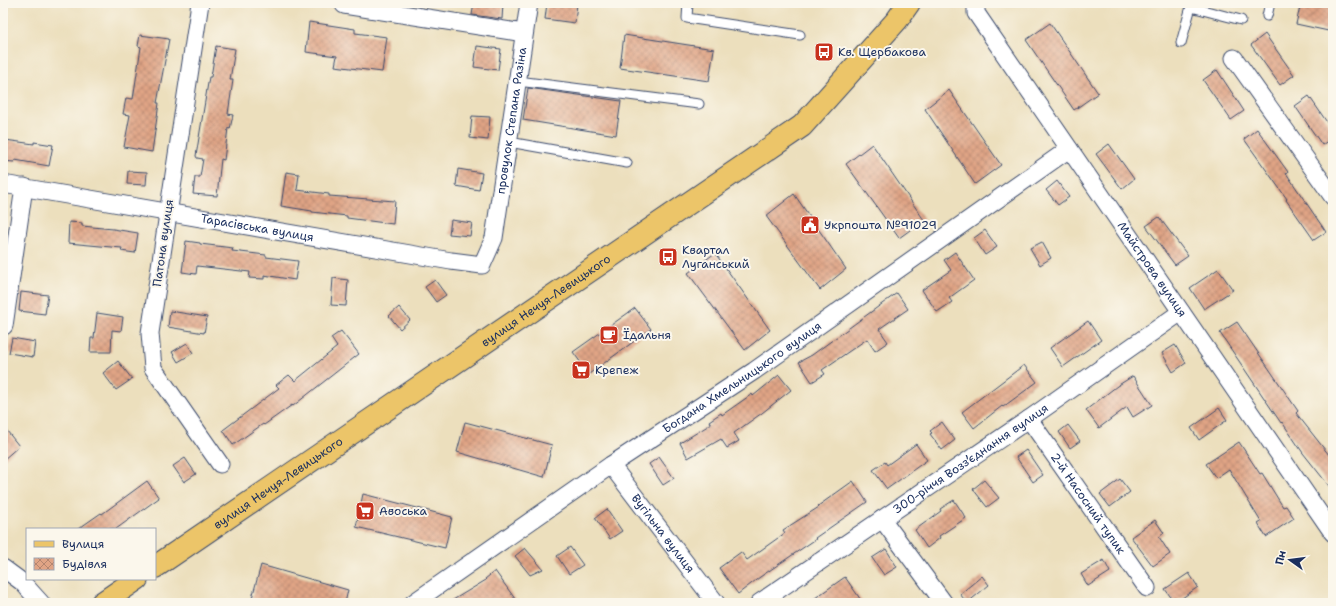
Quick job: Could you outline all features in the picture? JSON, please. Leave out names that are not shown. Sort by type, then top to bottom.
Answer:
[{"type":"main road","name":"вулиця Нечуя-Левицького","points":[[156,566],[802,126],[897,20],[909,3]]},
{"type":"main road","points":[[102,603],[136,580]]},
{"type":"street","name":"Патона вулиця","points":[[200,3],[167,212],[150,333],[153,368],[220,464]]},
{"type":"street","name":"провулок Степана Разіна","points":[[494,238],[529,3]]},
{"type":"street","name":"Майстрова вулиця","points":[[976,3],[976,13],[1333,533]]},
{"type":"street","points":[[344,5],[524,33]]},
{"type":"street","points":[[1234,58],[1333,197]]},
{"type":"street","name":"Богдана Хмельницького вулиця","points":[[413,603],[611,465],[754,371],[1069,149]]},
{"type":"street","name":"Тарасівська вулиця","points":[[3,184],[451,261],[482,265],[494,238]]},
{"type":"street","points":[[4,326],[24,187]]},
{"type":"street","name":"300-річчя Возз’єднання вулиця","points":[[759,603],[1029,419],[1181,312]]},
{"type":"street","name":"2-й Насосний тупик","points":[[1029,419],[1147,588]]},
{"type":"street","name":"Вугільна вулиця","points":[[611,465],[716,603]]},
{"type":"street","points":[[882,519],[944,603]]},
{"type":"street","points":[[3,568],[22,582],[41,603]]},
{"type":"lane","points":[[688,3],[687,18],[800,35]]},
{"type":"lane","points":[[1267,16],[1270,3]]},
{"type":"lane","points":[[1181,43],[1192,5],[1240,20]]},
{"type":"lane","points":[[518,81],[699,104]]},
{"type":"lane","points":[[509,142],[627,163]]},
{"type":"building","points":[[474,3],[503,4],[502,19],[472,15]]},
{"type":"building","points":[[547,3],[577,3],[575,23],[545,19]]},
{"type":"building","points":[[1301,3],[1333,3],[1333,32],[1296,24]]},
{"type":"building","points":[[309,22],[355,29],[355,33],[387,37],[382,72],[335,66],[337,56],[306,52]]},
{"type":"building","points":[[1050,23],[1098,93],[1074,110],[1026,40]]},
{"type":"building","points":[[1265,34],[1294,75],[1280,85],[1251,45]]},
{"type":"building","points":[[140,35],[169,39],[157,103],[159,103],[152,152],[124,147],[130,115],[123,114],[126,98],[133,99],[141,47],[138,46]]},
{"type":"building","points":[[624,35],[714,49],[709,81],[620,68]]},
{"type":"building","points":[[216,46],[235,49],[230,80],[233,80],[228,114],[233,115],[230,129],[228,128],[224,160],[221,159],[217,196],[193,194],[195,177],[200,177],[203,159],[197,158],[196,156],[209,77],[211,77]]},
{"type":"building","points":[[477,46],[501,49],[498,70],[474,67]]},
{"type":"building","points":[[1217,70],[1244,111],[1231,120],[1203,80]]},
{"type":"building","points":[[528,88],[621,101],[616,135],[523,120]]},
{"type":"building","points":[[949,90],[1001,165],[975,184],[925,109]]},
{"type":"building","points":[[1309,96],[1333,131],[1333,137],[1322,145],[1295,106]]},
{"type":"building","points":[[472,116],[490,117],[488,140],[470,138]]},
{"type":"building","points":[[1257,129],[1288,172],[1286,173],[1326,232],[1314,240],[1244,139]]},
{"type":"building","points":[[5,140],[53,145],[49,166],[15,160],[14,162],[3,161]]},
{"type":"building","points":[[872,144],[924,220],[899,238],[846,164]]},
{"type":"building","points":[[1109,144],[1134,179],[1122,189],[1096,154]]},
{"type":"building","points":[[458,169],[482,173],[479,190],[456,186]]},
{"type":"building","points":[[128,171],[147,172],[146,185],[127,184]]},
{"type":"building","points":[[286,172],[299,174],[297,190],[329,194],[329,196],[395,201],[393,224],[347,218],[347,216],[312,212],[281,206]]},
{"type":"building","points":[[1057,181],[1069,197],[1058,205],[1046,190]]},
{"type":"building","points":[[794,194],[846,269],[820,290],[766,216]]},
{"type":"building","points":[[1159,217],[1188,256],[1175,265],[1146,226]]},
{"type":"building","points":[[451,220],[472,223],[470,236],[449,234]]},
{"type":"building","points":[[69,222],[82,223],[82,226],[138,233],[135,253],[121,251],[122,248],[68,243]]},
{"type":"building","points":[[985,230],[997,247],[985,255],[974,238]]},
{"type":"building","points":[[186,241],[233,248],[232,251],[298,261],[295,280],[264,275],[264,279],[249,278],[250,272],[197,266],[196,274],[182,272]]},
{"type":"building","points":[[1042,242],[1051,258],[1040,265],[1030,248]]},
{"type":"building","points":[[955,252],[974,280],[949,298],[952,302],[937,312],[922,290],[951,270],[944,260]]},
{"type":"building","points":[[715,253],[770,330],[745,350],[688,273]]},
{"type":"building","points":[[1218,269],[1233,290],[1204,309],[1190,288]]},
{"type":"building","points":[[333,278],[348,280],[346,306],[331,305]]},
{"type":"building","points":[[435,280],[446,295],[436,302],[425,287]]},
{"type":"building","points":[[21,292],[48,295],[45,314],[19,311]]},
{"type":"building","points":[[897,293],[908,309],[879,329],[888,342],[875,351],[867,339],[822,370],[825,374],[812,382],[799,362],[812,355]]},
{"type":"building","points":[[399,307],[410,320],[400,329],[389,316]]},
{"type":"building","points":[[635,308],[651,329],[589,374],[573,352]]},
{"type":"building","points":[[170,311],[207,317],[204,333],[168,327]]},
{"type":"building","points":[[97,313],[123,317],[121,331],[112,330],[111,352],[90,352],[91,338],[94,338]]},
{"type":"building","points":[[1088,321],[1101,340],[1063,367],[1050,348]]},
{"type":"building","points":[[1237,322],[1298,411],[1296,413],[1333,460],[1333,491],[1303,453],[1282,422],[1281,423],[1220,333]]},
{"type":"building","points":[[341,331],[359,354],[293,406],[292,405],[233,445],[223,430],[279,388],[276,385],[289,375],[295,381],[337,347],[331,338]]},
{"type":"building","points":[[12,338],[35,342],[33,357],[9,353]]},
{"type":"building","points":[[187,343],[193,353],[178,362],[172,352]]},
{"type":"building","points":[[1175,345],[1186,363],[1173,372],[1162,353]]},
{"type":"building","points":[[118,361],[132,379],[116,390],[103,373]]},
{"type":"building","points":[[1024,365],[1037,382],[1003,407],[1002,406],[974,428],[962,412]]},
{"type":"building","points":[[779,375],[791,390],[734,433],[739,441],[727,448],[721,439],[688,458],[680,443],[711,424],[709,421],[721,413],[722,415],[752,394],[753,396]]},
{"type":"building","points":[[1133,376],[1152,405],[1133,417],[1127,407],[1099,428],[1086,410],[1117,386]]},
{"type":"building","points":[[1219,408],[1227,420],[1199,440],[1191,428]]},
{"type":"building","points":[[465,422],[552,445],[544,477],[457,452]]},
{"type":"building","points":[[942,422],[955,440],[942,450],[930,434],[932,433],[930,431]]},
{"type":"building","points":[[1068,425],[1080,441],[1070,448],[1059,432]]},
{"type":"building","points":[[3,426],[19,446],[3,460]]},
{"type":"building","points":[[1239,442],[1260,474],[1262,473],[1283,507],[1286,506],[1294,518],[1266,537],[1258,524],[1261,522],[1229,469],[1216,478],[1206,464]]},
{"type":"building","points":[[916,444],[927,460],[887,489],[873,470],[885,462],[887,465]]},
{"type":"building","points":[[1026,450],[1043,475],[1033,482],[1016,457]]},
{"type":"building","points":[[659,457],[674,478],[663,485],[649,464]]},
{"type":"building","points":[[185,458],[196,474],[184,482],[173,466]]},
{"type":"building","points":[[1120,479],[1130,492],[1110,507],[1100,494]]},
{"type":"building","points":[[984,480],[999,498],[987,507],[973,489]]},
{"type":"building","points":[[147,481],[159,498],[117,528],[79,528],[101,513],[102,514]]},
{"type":"building","points":[[853,481],[867,502],[738,594],[719,568],[741,552],[747,560],[785,533],[783,530],[819,507],[818,506]]},
{"type":"building","points":[[363,494],[452,517],[445,548],[356,527]]},
{"type":"building","points":[[954,500],[966,518],[939,536],[940,538],[927,548],[915,530],[941,511],[940,509]]},
{"type":"building","points":[[607,509],[622,531],[610,539],[595,518]]},
{"type":"building","points":[[1155,520],[1164,533],[1159,537],[1170,554],[1153,566],[1131,537]]},
{"type":"building","points":[[570,547],[583,565],[569,574],[557,556]]},
{"type":"building","points":[[525,548],[543,569],[530,575],[515,556]]},
{"type":"building","points":[[886,549],[897,567],[884,575],[872,558]]},
{"type":"building","points":[[1104,560],[1110,572],[1088,586],[1081,574]]},
{"type":"building","points":[[261,565],[348,590],[345,603],[271,603],[252,598]]},
{"type":"building","points":[[495,571],[518,603],[448,603],[486,580],[485,579]]},
{"type":"building","points":[[1189,573],[1198,587],[1175,603],[1165,589]]},
{"type":"building","points":[[982,576],[989,585],[967,603],[960,594]]},
{"type":"building","points":[[845,577],[863,603],[808,603]]},
{"type":"place","name":"Кв. Щербакова","points":[[824,52]]},
{"type":"place","name":"Укрпошта №91029","points":[[810,225]]},
{"type":"place","name":"Квартал Луганський","points":[[668,257]]},
{"type":"place","name":"Їдальня","points":[[609,335]]},
{"type":"place","name":"Крепеж","points":[[581,370]]},
{"type":"place","name":"Авоська","points":[[365,511]]}]
